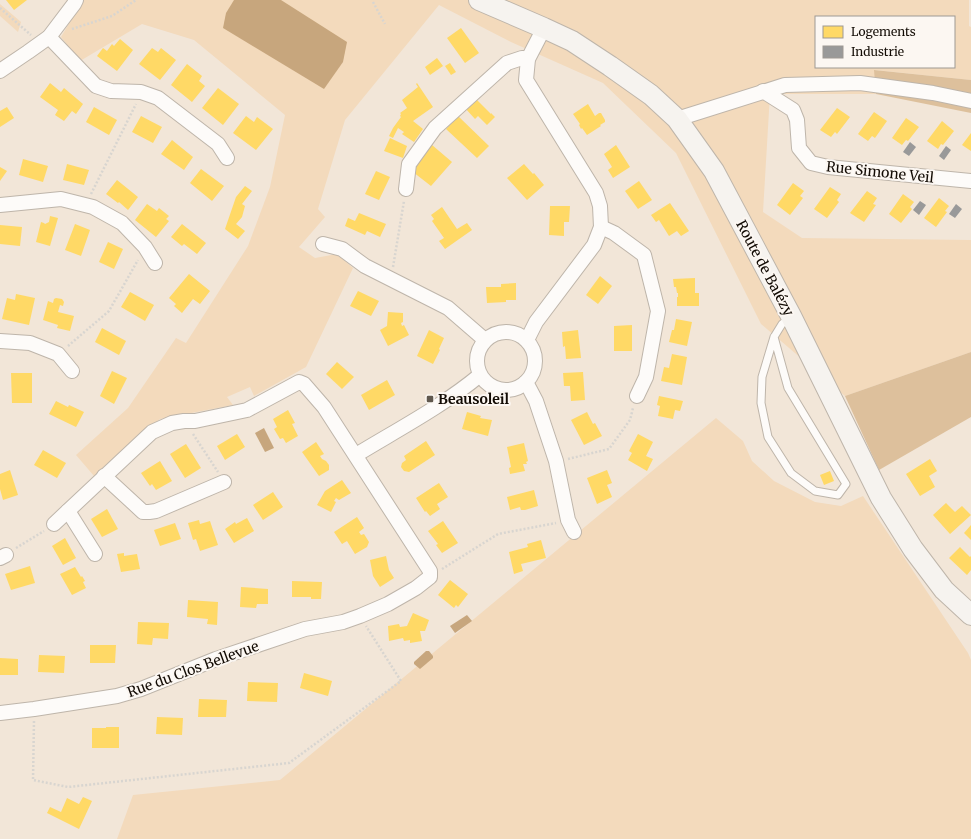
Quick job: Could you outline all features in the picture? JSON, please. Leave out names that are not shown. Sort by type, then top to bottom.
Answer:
[{"type":"main road","name":"Route de Balézy","points":[[479,0],[544,28],[572,42],[610,66],[677,118],[714,172],[791,316],[881,498],[913,550],[944,590],[969,610]]},
{"type":"street","points":[[0,71],[44,40],[76,0]]},
{"type":"street","points":[[527,340],[536,322],[594,246],[600,227],[600,206],[596,193],[526,80],[528,59],[544,28]]},
{"type":"street","points":[[44,40],[96,86],[111,91],[141,92],[158,98],[218,144],[227,158]]},
{"type":"street","points":[[406,189],[409,164],[435,128],[507,63],[522,58],[528,59]]},
{"type":"street","points":[[677,118],[785,85],[860,83],[933,93],[971,101]]},
{"type":"street","name":"Rue Simone Veil","points":[[763,92],[793,110],[796,120],[798,148],[811,163],[828,167],[971,181]]},
{"type":"street","points":[[0,205],[61,199],[93,207],[122,223],[145,247],[155,263]]},
{"type":"street","points":[[600,227],[614,233],[644,255],[658,312],[646,377],[637,396]]},
{"type":"street","points":[[323,244],[342,249],[365,266],[448,308],[485,340]]},
{"type":"street","points":[[498,332],[514,332],[527,340],[535,353],[535,369],[526,382],[515,389],[501,390],[488,385],[480,375],[476,356],[485,340],[498,332]]},
{"type":"street","points":[[0,341],[30,343],[58,354],[72,371]]},
{"type":"street","points":[[356,455],[432,409],[467,386],[480,375]]},
{"type":"street","points":[[54,524],[152,432],[172,423],[195,421],[247,410],[299,382],[304,384],[324,407],[430,570],[430,577]]},
{"type":"street","points":[[526,382],[536,401],[556,461],[568,520],[574,532]]},
{"type":"street","points":[[104,476],[143,512],[156,511],[224,482]]},
{"type":"street","points":[[68,511],[95,554]]},
{"type":"street","name":"Rue du Clos Bellevue","points":[[0,713],[117,696],[141,689],[216,660],[305,629],[343,622],[360,616],[388,604],[416,588],[430,577]]},
{"type":"lane","points":[[774,337],[788,388],[846,484],[838,495],[815,491],[791,473],[768,437],[761,402],[762,377],[774,337],[782,324],[791,316]]},
{"type":"path","points":[[0,8],[44,40],[112,16],[136,0]]},
{"type":"path","points":[[373,2],[385,24]]},
{"type":"path","points":[[86,205],[141,92]]},
{"type":"path","points":[[390,279],[406,189]]},
{"type":"path","points":[[58,354],[109,311],[145,247]]},
{"type":"path","points":[[556,461],[610,450],[630,420],[637,396]]},
{"type":"path","points":[[184,421],[224,482]]},
{"type":"path","points":[[3,556],[54,524]]},
{"type":"path","points":[[430,577],[498,534],[553,524]]},
{"type":"path","points":[[34,709],[33,780],[68,787],[289,764],[400,681],[360,616]]},
{"type":"shaded area","points":[[83,0],[969,0],[969,26],[971,27],[971,80],[875,70],[876,94],[770,94],[763,212],[802,238],[971,240],[971,352],[845,396],[761,324],[676,153],[603,83],[511,42],[439,5],[345,120],[318,209],[325,217],[299,247],[315,258],[337,254],[353,268],[306,367],[254,396],[250,387],[227,397],[233,405],[160,419],[94,476],[76,455],[128,408],[176,338],[186,343],[248,246],[270,187],[285,115],[194,40],[142,24],[80,61],[61,37]]},
{"type":"shaded area","points":[[234,0],[281,0],[347,42],[343,62],[324,89],[223,28],[226,13]]},
{"type":"shaded area","points":[[0,4],[21,22],[18,32],[0,16]]},
{"type":"shaded area","points":[[874,70],[971,80],[971,113],[876,94]]},
{"type":"shaded area","points":[[971,352],[971,417],[879,470],[845,396]]},
{"type":"shaded area","points":[[716,418],[743,441],[752,461],[774,481],[815,502],[841,506],[863,496],[968,653],[971,660],[971,839],[117,839],[133,795],[280,780]]},
{"type":"shaded area","points":[[264,428],[274,448],[265,452],[255,433]]},
{"type":"shaded area","points":[[467,615],[472,621],[455,633],[450,626]]},
{"type":"shaded area","points":[[426,651],[429,651],[433,658],[420,669],[414,664],[414,662]]},
{"type":"building: Logements","points":[[6,0],[27,0],[14,10]]},
{"type":"building: Logements","points":[[461,28],[479,53],[465,63],[447,38]]},
{"type":"building: Logements","points":[[120,39],[133,50],[117,71],[97,56],[103,48],[107,51],[112,44],[114,46]]},
{"type":"building: Logements","points":[[152,48],[158,52],[161,48],[176,60],[160,80],[139,64]]},
{"type":"building: Logements","points":[[437,58],[443,66],[430,75],[425,67]]},
{"type":"building: Logements","points":[[450,63],[456,72],[451,75],[445,66]]},
{"type":"building: Logements","points":[[187,64],[202,76],[199,81],[205,86],[192,102],[171,85]]},
{"type":"building: Logements","points":[[50,83],[61,92],[64,88],[83,104],[76,114],[72,111],[64,121],[55,115],[58,110],[40,97]]},
{"type":"building: Logements","points":[[417,83],[433,107],[413,121],[423,129],[414,142],[402,134],[404,132],[398,128],[393,138],[389,136],[401,117],[400,113],[407,108],[402,100],[418,87],[416,84]]},
{"type":"building: Logements","points":[[218,88],[239,104],[223,125],[202,108]]},
{"type":"building: Logements","points":[[474,97],[495,117],[487,125],[478,116],[475,119],[465,108]]},
{"type":"building: Logements","points":[[588,104],[595,116],[601,113],[605,122],[587,135],[582,128],[581,129],[580,124],[573,114]]},
{"type":"building: Logements","points":[[7,107],[14,118],[0,127],[0,111]]},
{"type":"building: Logements","points":[[94,107],[117,120],[109,135],[86,122]]},
{"type":"building: Logements","points":[[837,108],[850,117],[837,134],[835,132],[831,137],[820,130]]},
{"type":"building: Logements","points":[[874,112],[887,121],[875,138],[872,136],[868,141],[858,134]]},
{"type":"building: Logements","points":[[141,116],[162,127],[153,143],[132,132]]},
{"type":"building: Logements","points":[[246,116],[254,122],[257,117],[273,129],[256,150],[233,133]]},
{"type":"building: Logements","points":[[458,116],[489,146],[477,158],[446,129]]},
{"type":"building: Logements","points":[[906,118],[919,127],[908,141],[906,140],[902,145],[892,138]]},
{"type":"building: Logements","points":[[942,121],[954,131],[938,149],[927,141]]},
{"type":"building: Logements","points":[[971,133],[971,151],[962,145]]},
{"type":"building: Logements","points":[[390,138],[407,146],[403,158],[384,151]]},
{"type":"building: Logements","points":[[172,140],[193,157],[184,170],[161,154]]},
{"type":"building: Logements","points":[[432,145],[452,162],[431,186],[413,172],[415,165]]},
{"type":"building: Logements","points":[[616,145],[630,167],[613,178],[608,170],[612,167],[604,154]]},
{"type":"building: Logements","points":[[23,159],[48,166],[43,182],[19,175]]},
{"type":"building: Logements","points":[[67,164],[89,170],[84,185],[63,180]]},
{"type":"building: Logements","points":[[524,164],[544,185],[527,200],[507,178]]},
{"type":"building: Logements","points":[[0,167],[7,171],[0,181]]},
{"type":"building: Logements","points":[[201,169],[224,186],[212,201],[190,183]]},
{"type":"building: Logements","points":[[376,171],[390,177],[379,200],[365,194]]},
{"type":"building: Logements","points":[[117,180],[138,197],[128,210],[106,194]]},
{"type":"building: Logements","points":[[639,181],[652,200],[638,209],[625,191]]},
{"type":"building: Logements","points":[[793,183],[804,191],[800,196],[803,198],[790,215],[777,205]]},
{"type":"building: Logements","points":[[245,186],[252,191],[242,204],[245,206],[242,217],[236,224],[245,231],[238,239],[225,229],[236,197]]},
{"type":"building: Logements","points":[[830,187],[841,194],[837,200],[839,202],[827,218],[814,209]]},
{"type":"building: Logements","points":[[867,191],[877,198],[873,204],[876,205],[864,222],[850,213]]},
{"type":"building: Logements","points":[[903,194],[914,202],[910,207],[912,209],[901,223],[889,214]]},
{"type":"building: Logements","points":[[939,198],[949,206],[945,211],[947,212],[936,227],[924,218]]},
{"type":"building: Logements","points":[[670,203],[689,231],[681,236],[677,231],[669,236],[659,220],[656,222],[651,215]]},
{"type":"building: Logements","points":[[147,204],[157,211],[159,208],[169,216],[166,219],[169,221],[156,237],[135,220]]},
{"type":"building: Logements","points":[[550,206],[570,206],[569,222],[564,222],[564,236],[549,235]]},
{"type":"building: Logements","points":[[442,207],[457,229],[467,223],[472,230],[445,249],[439,241],[444,238],[432,221],[434,219],[431,215]]},
{"type":"building: Logements","points":[[359,213],[386,224],[380,237],[367,231],[365,235],[345,226],[348,218],[355,221]]},
{"type":"building: Logements","points":[[50,216],[58,218],[50,246],[36,242],[41,222],[45,224],[49,222]]},
{"type":"building: Logements","points":[[75,224],[90,230],[81,256],[65,250]]},
{"type":"building: Logements","points":[[182,224],[206,243],[197,254],[184,244],[182,246],[171,237]]},
{"type":"building: Logements","points":[[0,225],[22,227],[20,246],[0,244]]},
{"type":"building: Logements","points":[[108,242],[123,249],[114,269],[99,262]]},
{"type":"building: Logements","points":[[189,274],[210,291],[200,304],[193,299],[182,313],[174,306],[176,304],[169,298]]},
{"type":"building: Logements","points":[[600,276],[612,286],[598,304],[586,295]]},
{"type":"building: Logements","points":[[695,278],[695,293],[699,293],[699,306],[677,306],[678,293],[676,287],[674,287],[673,279]]},
{"type":"building: Logements","points":[[516,283],[516,300],[487,303],[486,287],[501,287],[501,284]]},
{"type":"building: Logements","points":[[358,291],[379,301],[371,316],[350,306]]},
{"type":"building: Logements","points":[[130,292],[154,305],[145,321],[121,307]]},
{"type":"building: Logements","points":[[16,294],[35,298],[29,325],[2,319],[7,298],[15,300]]},
{"type":"building: Logements","points":[[54,299],[62,299],[64,302],[63,306],[60,305],[58,312],[74,316],[70,331],[57,328],[58,325],[43,320],[48,301],[53,303]]},
{"type":"building: Logements","points":[[388,312],[403,313],[403,322],[401,323],[402,326],[404,325],[409,335],[388,346],[380,330],[387,326]]},
{"type":"building: Logements","points":[[676,319],[692,322],[687,346],[669,342],[672,330],[674,330]]},
{"type":"building: Logements","points":[[632,325],[632,351],[614,351],[614,326]]},
{"type":"building: Logements","points":[[102,328],[126,341],[119,355],[95,342]]},
{"type":"building: Logements","points":[[429,330],[444,338],[433,364],[417,356]]},
{"type":"building: Logements","points":[[578,330],[581,358],[566,359],[565,346],[563,347],[562,332]]},
{"type":"building: Logements","points":[[672,354],[687,357],[682,385],[661,381],[664,367],[669,368]]},
{"type":"building: Logements","points":[[337,362],[354,377],[342,389],[326,374]]},
{"type":"building: Logements","points":[[112,371],[127,378],[114,404],[100,396]]},
{"type":"building: Logements","points":[[583,372],[585,400],[571,401],[570,386],[564,386],[563,373]]},
{"type":"building: Logements","points":[[11,373],[32,373],[32,403],[12,403]]},
{"type":"building: Logements","points":[[387,380],[395,395],[369,410],[361,395]]},
{"type":"building: Logements","points":[[659,396],[683,401],[680,411],[675,410],[673,419],[658,416],[660,406],[657,405]]},
{"type":"building: Logements","points":[[56,401],[84,412],[76,427],[49,414]]},
{"type":"building: Logements","points":[[288,410],[295,423],[292,424],[298,436],[286,443],[283,438],[280,439],[274,429],[277,427],[273,419]]},
{"type":"building: Logements","points":[[467,412],[481,416],[480,418],[492,420],[488,436],[462,429]]},
{"type":"building: Logements","points":[[587,412],[593,424],[595,423],[602,436],[584,445],[571,420]]},
{"type":"building: Logements","points":[[237,434],[245,447],[225,460],[217,446]]},
{"type":"building: Logements","points":[[638,434],[653,442],[646,456],[653,459],[647,471],[628,460],[632,453],[629,451]]},
{"type":"building: Logements","points":[[426,441],[435,455],[409,472],[404,471],[401,467],[402,463],[406,460],[404,456]]},
{"type":"building: Logements","points":[[316,442],[324,454],[320,456],[329,465],[329,470],[319,476],[302,452]]},
{"type":"building: Logements","points":[[524,443],[528,461],[526,462],[527,464],[523,464],[525,471],[510,474],[509,468],[511,467],[507,447]]},
{"type":"building: Logements","points":[[186,444],[201,468],[185,478],[170,454]]},
{"type":"building: Logements","points":[[43,450],[66,463],[57,478],[34,465]]},
{"type":"building: Logements","points":[[930,459],[937,471],[929,476],[935,487],[920,496],[906,474]]},
{"type":"building: Logements","points":[[160,461],[172,481],[156,490],[152,484],[150,486],[141,473]]},
{"type":"building: Logements","points":[[10,470],[18,495],[3,500],[0,489],[0,474]]},
{"type":"building: Logements","points":[[607,470],[612,483],[607,485],[612,497],[597,504],[587,478]]},
{"type":"building: Logements","points":[[830,471],[834,481],[824,485],[820,475]]},
{"type":"building: Logements","points":[[342,480],[351,493],[339,500],[336,498],[334,501],[336,502],[331,512],[317,505],[325,491]]},
{"type":"building: Logements","points":[[439,483],[448,497],[437,504],[440,509],[430,516],[426,511],[425,512],[416,498]]},
{"type":"building: Logements","points":[[534,490],[538,506],[525,510],[521,510],[520,507],[510,510],[507,497]]},
{"type":"building: Logements","points":[[273,492],[283,507],[263,520],[253,505]]},
{"type":"building: Logements","points":[[946,503],[955,512],[962,506],[971,515],[950,534],[933,515]]},
{"type":"building: Logements","points":[[107,509],[118,529],[102,537],[91,519]]},
{"type":"building: Logements","points":[[357,517],[364,528],[359,532],[361,535],[364,534],[369,542],[367,547],[355,554],[347,541],[342,544],[334,532]]},
{"type":"building: Logements","points":[[247,518],[254,531],[234,543],[225,529],[235,522],[236,524]]},
{"type":"building: Logements","points":[[199,520],[200,524],[210,521],[218,545],[200,551],[196,539],[193,540],[188,523]]},
{"type":"building: Logements","points":[[443,521],[458,543],[442,553],[436,545],[438,544],[428,531]]},
{"type":"building: Logements","points":[[175,523],[181,539],[160,546],[154,530]]},
{"type":"building: Logements","points":[[971,525],[971,540],[964,533]]},
{"type":"building: Logements","points":[[65,538],[76,558],[63,565],[52,546]]},
{"type":"building: Logements","points":[[541,540],[546,558],[521,564],[523,571],[514,574],[509,552],[528,547],[527,544]]},
{"type":"building: Logements","points":[[960,547],[970,557],[971,556],[971,570],[967,575],[949,558]]},
{"type":"building: Logements","points":[[124,553],[124,556],[137,554],[140,569],[121,572],[117,554]]},
{"type":"building: Logements","points":[[386,556],[389,570],[394,578],[380,587],[373,576],[370,560]]},
{"type":"building: Logements","points":[[30,566],[35,583],[11,590],[5,574]]},
{"type":"building: Logements","points":[[75,567],[85,581],[83,582],[86,588],[72,595],[60,574]]},
{"type":"building: Logements","points":[[450,580],[468,594],[458,607],[456,605],[454,608],[438,595]]},
{"type":"building: Logements","points":[[292,581],[322,582],[321,599],[311,599],[311,597],[292,597]]},
{"type":"building: Logements","points":[[241,587],[268,589],[268,604],[257,604],[256,608],[240,607]]},
{"type":"building: Logements","points":[[188,600],[218,602],[217,625],[207,624],[208,619],[187,617]]},
{"type":"building: Logements","points":[[413,613],[429,620],[425,631],[420,631],[422,641],[410,643],[410,640],[404,641],[403,638],[389,641],[388,626],[399,624],[400,627],[407,626]]},
{"type":"building: Logements","points":[[138,622],[169,623],[168,639],[153,638],[152,645],[137,644]]},
{"type":"building: Logements","points":[[90,645],[116,645],[115,663],[90,663]]},
{"type":"building: Logements","points":[[39,655],[65,656],[64,673],[38,672]]},
{"type":"building: Logements","points":[[0,658],[18,659],[18,675],[0,675]]},
{"type":"building: Logements","points":[[304,673],[332,681],[328,696],[300,688]]},
{"type":"building: Logements","points":[[248,682],[278,683],[277,702],[247,701]]},
{"type":"building: Logements","points":[[199,699],[227,700],[226,717],[198,717]]},
{"type":"building: Logements","points":[[157,717],[183,718],[182,735],[156,734]]},
{"type":"building: Logements","points":[[119,727],[119,748],[92,748],[92,728]]},
{"type":"building: Logements","points":[[83,797],[92,801],[79,829],[47,813],[50,807],[61,812],[67,798],[79,804]]},
{"type":"building: Industrie","points":[[910,142],[916,147],[909,156],[903,152]]},
{"type":"building: Industrie","points":[[946,146],[951,150],[944,160],[939,156]]},
{"type":"building: Industrie","points":[[920,201],[926,205],[919,215],[913,210]]},
{"type":"building: Industrie","points":[[956,204],[962,209],[955,218],[949,214]]},
{"type":"place","name":"Beausoleil","points":[[430,399]]}]
